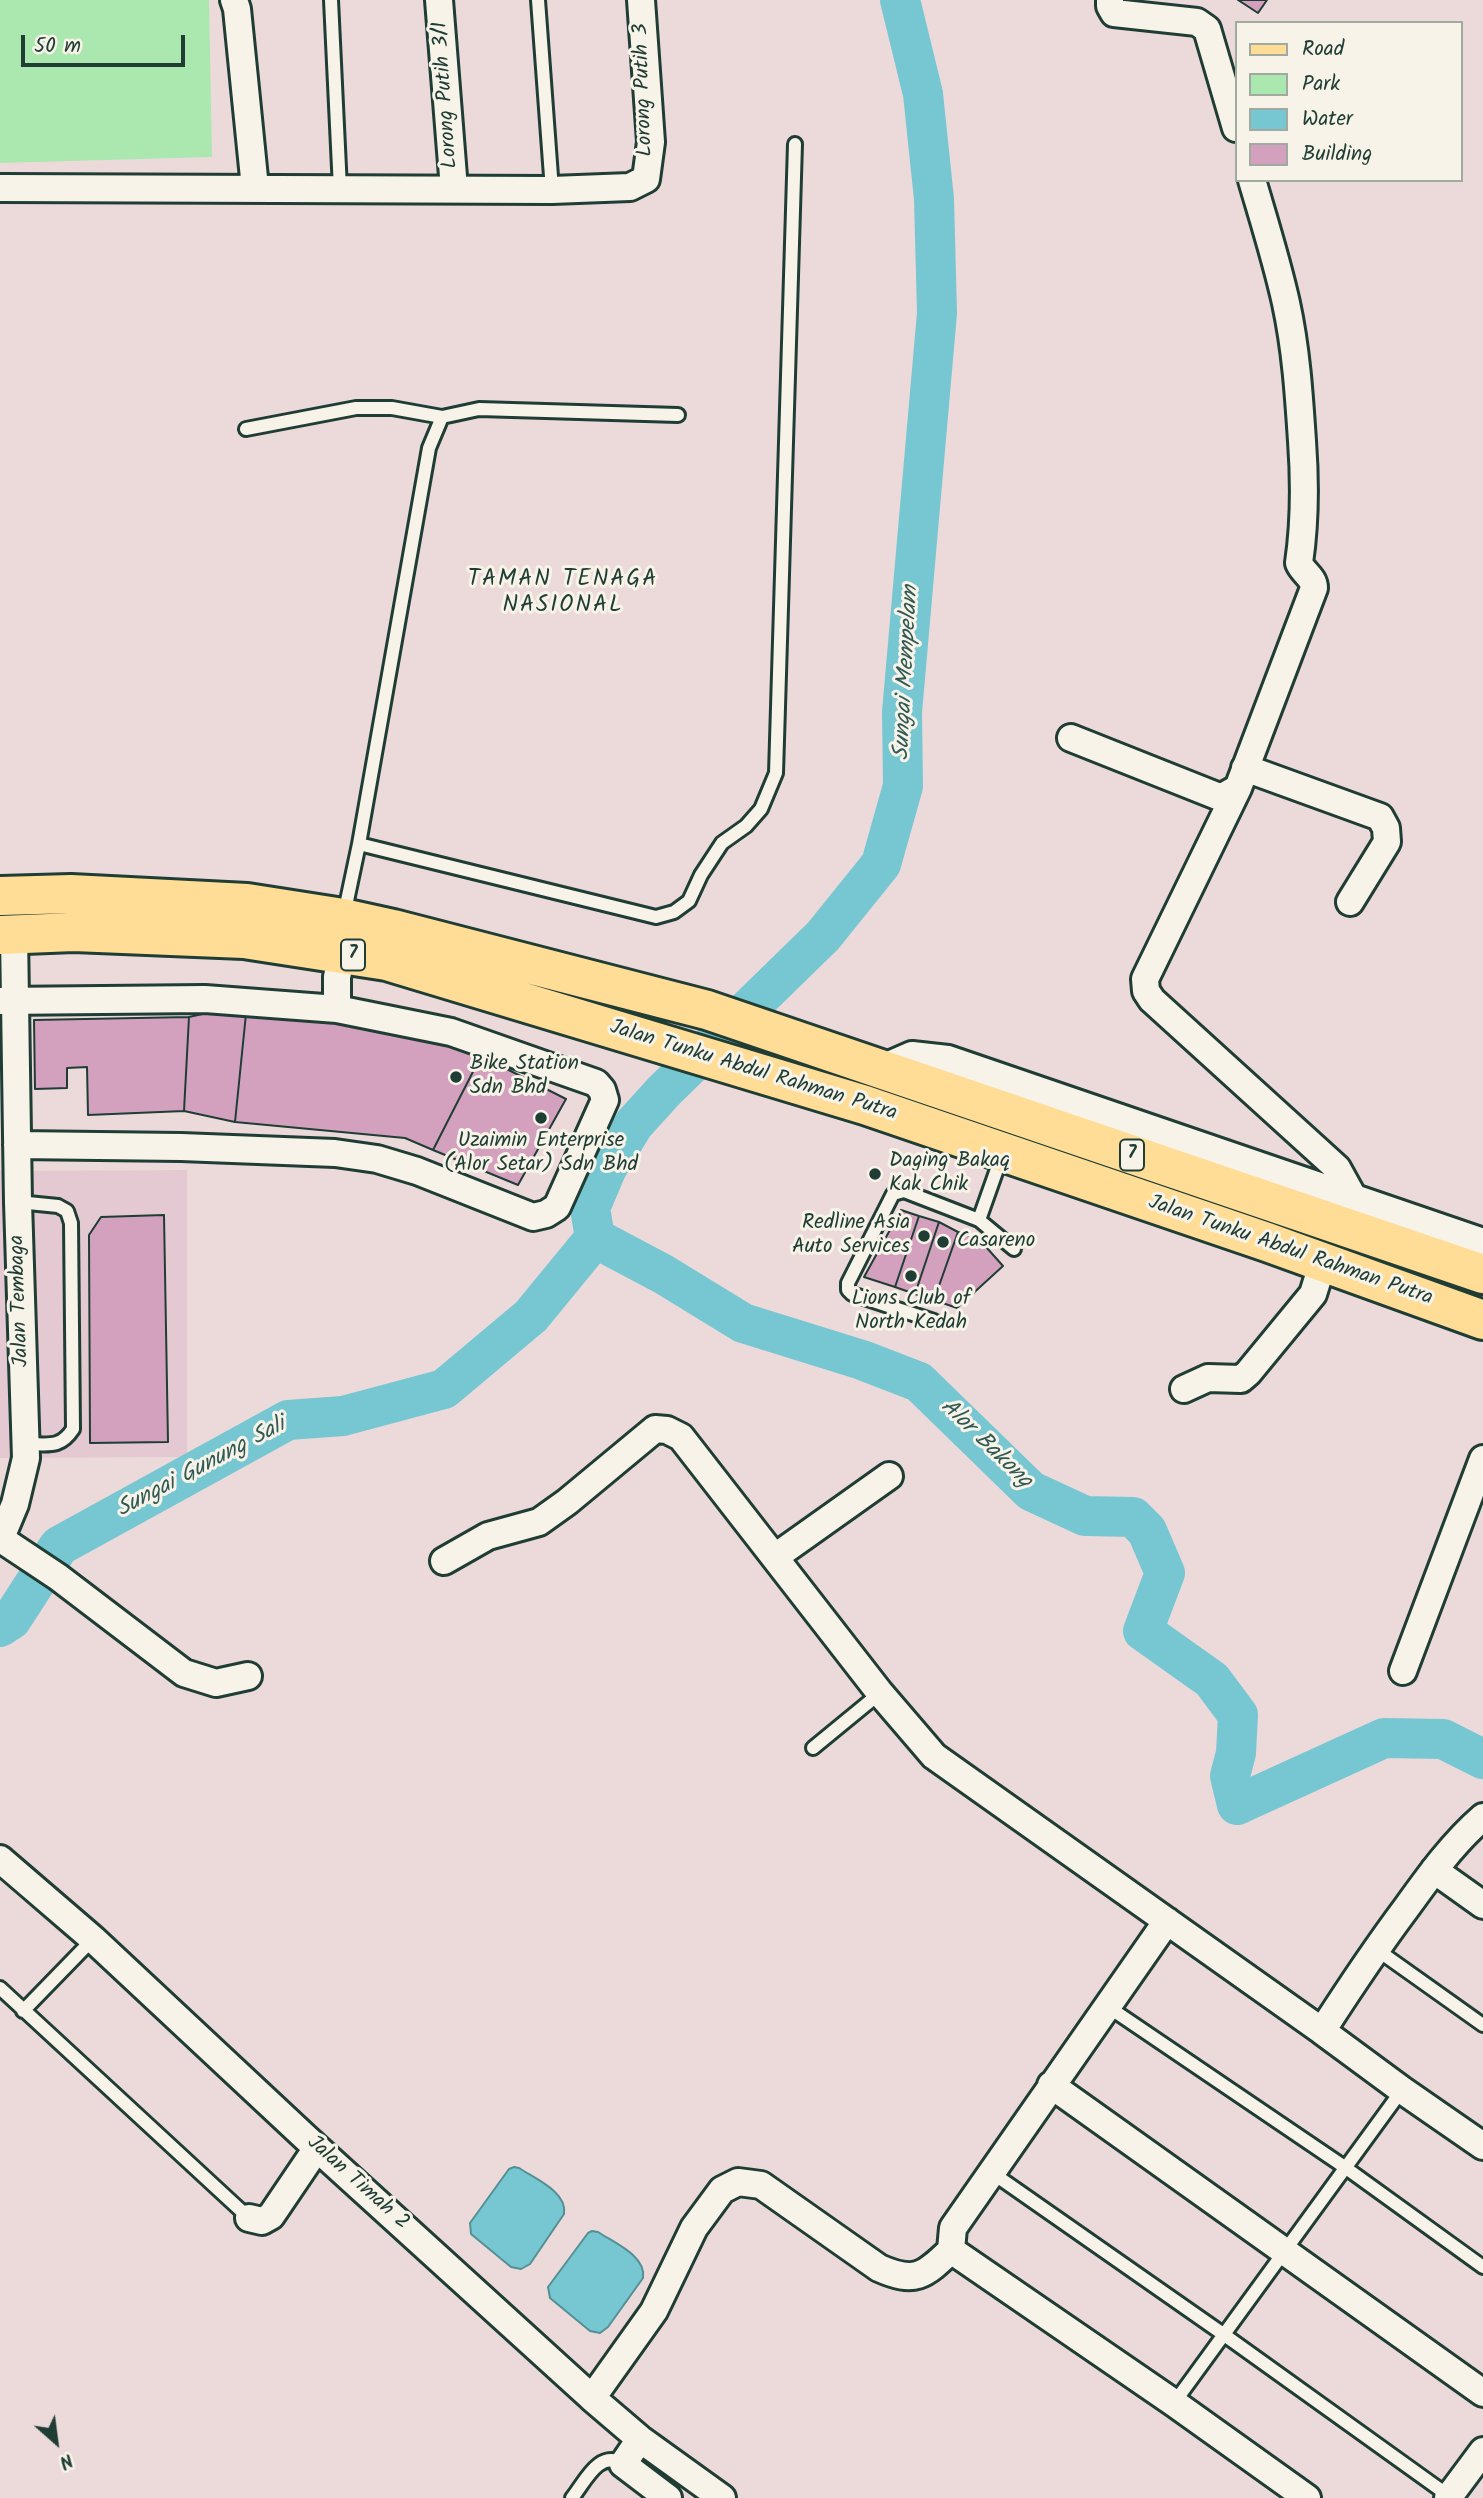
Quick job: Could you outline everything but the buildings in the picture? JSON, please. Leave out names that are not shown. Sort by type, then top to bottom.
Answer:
[{"type":"main road","name":"Jalan Tunku Abdul Rahman Putra","points":[[0,896],[71,894],[234,903],[342,935],[706,1010],[880,1069],[1346,1211],[1483,1275]]},
{"type":"main road","name":"Jalan Tunku Abdul Rahman Putra","points":[[7,935],[74,932],[244,939],[342,935],[387,961],[865,1105],[1323,1262],[1483,1320]]},
{"type":"street","points":[[234,0],[255,188]]},
{"type":"street","name":"Lorong Putih 3/1","points":[[439,0],[454,189]]},
{"type":"street","name":"Lorong Putih 3","points":[[552,190],[630,187],[646,179],[651,142],[641,0]]},
{"type":"street","points":[[1110,0],[1114,13],[1197,22],[1207,29],[1234,121]]},
{"type":"street","points":[[1253,182],[1275,258],[1293,344],[1304,476],[1304,524],[1299,563],[1311,577],[1314,588],[1241,778],[1145,979],[1146,991],[1162,1009],[1337,1168],[1346,1211],[1483,1242]]},
{"type":"street","points":[[0,188],[552,190]]},
{"type":"street","points":[[1072,738],[1217,796],[1224,796],[1241,778]]},
{"type":"street","points":[[1241,778],[1380,817],[1387,828],[1387,842],[1350,902]]},
{"type":"street","name":"Jalan Tembaga","points":[[1,1540],[15,1504],[26,1451],[11,1355],[18,1202],[7,935]]},
{"type":"street","points":[[337,1009],[337,977],[342,935]]},
{"type":"street","points":[[8,1001],[205,999],[337,1009],[451,1032],[596,1083],[605,1100],[557,1207],[546,1214],[533,1217],[417,1171],[377,1159],[335,1153],[181,1147],[17,1145]]},
{"type":"street","points":[[1184,1389],[1208,1378],[1241,1379],[1248,1373],[1313,1294],[1323,1262]]},
{"type":"street","points":[[444,1561],[488,1536],[539,1522],[654,1429],[667,1430],[681,1437],[880,1693],[934,1756],[1483,2146]]},
{"type":"street","points":[[1403,1671],[1483,1460]]},
{"type":"street","points":[[775,1557],[889,1476]]},
{"type":"street","points":[[1,1540],[36,1561],[184,1673],[216,1683],[248,1676]]},
{"type":"street","points":[[1322,2031],[1376,1949],[1434,1870],[1467,1831],[1483,1817]]},
{"type":"street","name":"Jalan Timah 2","points":[[0,1858],[93,1939],[592,2399],[640,2439],[722,2498]]},
{"type":"street","points":[[1434,1870],[1483,1905]]},
{"type":"street","points":[[592,2399],[654,2311],[694,2228],[722,2190],[738,2182],[761,2185],[879,2268],[909,2278],[923,2274],[951,2250],[953,2228],[990,2171],[1167,1921]]},
{"type":"street","points":[[1051,2085],[1483,2393]]},
{"type":"street","points":[[248,2218],[261,2221],[271,2216],[317,2148]]},
{"type":"street","points":[[951,2250],[1307,2498]]},
{"type":"street","points":[[640,2439],[623,2464],[668,2498]]},
{"type":"street","points":[[1449,2497],[1483,2451]]},
{"type":"lane","points":[[331,0],[340,188]]},
{"type":"lane","points":[[538,0],[552,190]]},
{"type":"lane","points":[[359,844],[656,917],[674,912],[689,901],[722,843],[746,826],[761,809],[776,773],[795,144]]},
{"type":"lane","points":[[246,429],[356,408],[392,408],[442,417],[480,408],[678,415]]},
{"type":"lane","points":[[342,935],[429,448],[442,417]]},
{"type":"lane","points":[[979,1220],[1003,1152]]},
{"type":"lane","points":[[934,1321],[852,1294],[848,1290],[848,1283],[893,1194],[904,1191],[979,1220],[1014,1249]]},
{"type":"lane","points":[[18,1202],[58,1206],[67,1211],[71,1223],[73,1429],[66,1440],[26,1451]]},
{"type":"lane","points":[[813,1748],[880,1693]]},
{"type":"lane","points":[[23,2011],[93,1939]]},
{"type":"lane","points":[[1376,1949],[1483,2025]]},
{"type":"lane","points":[[0,1989],[248,2218]]},
{"type":"lane","points":[[1107,2006],[1346,2168],[1483,2267]]},
{"type":"lane","points":[[1174,2403],[1402,2090]]},
{"type":"lane","points":[[990,2171],[1223,2333],[1449,2497]]},
{"type":"lane","points":[[572,2498],[600,2463],[615,2459],[623,2464]]},
{"type":"shaded area","points":[[187,1170],[187,1457],[0,1458],[0,1171]]},
{"type":"green space","points":[[0,0],[209,0],[212,157],[0,163]]},
{"type":"water","points":[[514,2167],[549,2186],[564,2206],[564,2214],[530,2264],[521,2269],[511,2267],[471,2234],[470,2223],[509,2169]]},
{"type":"water","points":[[592,2231],[628,2250],[643,2270],[643,2278],[608,2327],[600,2333],[590,2331],[550,2298],[548,2287]]},
{"type":"waterway","name":"Sungai Mempelam","points":[[595,1238],[590,1208],[607,1168],[634,1124],[664,1091],[823,936],[881,864],[903,786],[902,712],[937,313],[934,199],[923,94],[900,0]]},
{"type":"waterway","name":"Alor Bakong","points":[[595,1238],[663,1274],[743,1323],[862,1360],[919,1382],[1031,1491],[1085,1516],[1133,1517],[1147,1531],[1165,1573],[1143,1631],[1212,1680],[1238,1715],[1236,1753],[1230,1776],[1237,1805],[1384,1738],[1443,1739],[1483,1759]]},
{"type":"waterway","name":"Sungai Gunung Sali","points":[[0,1627],[11,1620],[59,1546],[288,1420],[343,1416],[444,1389],[531,1316],[595,1238]]},
{"type":"place","name":"Bike Station Sdn Bhd","points":[[456,1077]]},
{"type":"place","name":"Uzaimin Enterprise (Alor Setar) Sdn Bhd","points":[[541,1118]]},
{"type":"place","name":"Daging Bakaq Kak Chik","points":[[875,1174]]},
{"type":"place","name":"Redline Asia Auto Services","points":[[924,1236]]},
{"type":"place","name":"Casareno","points":[[943,1242]]},
{"type":"place","name":"Lions Club of North Kedah","points":[[911,1276]]},
{"type":"district","name":"TAMAN TENAGA NASIONAL","points":[[563,594]]}]
